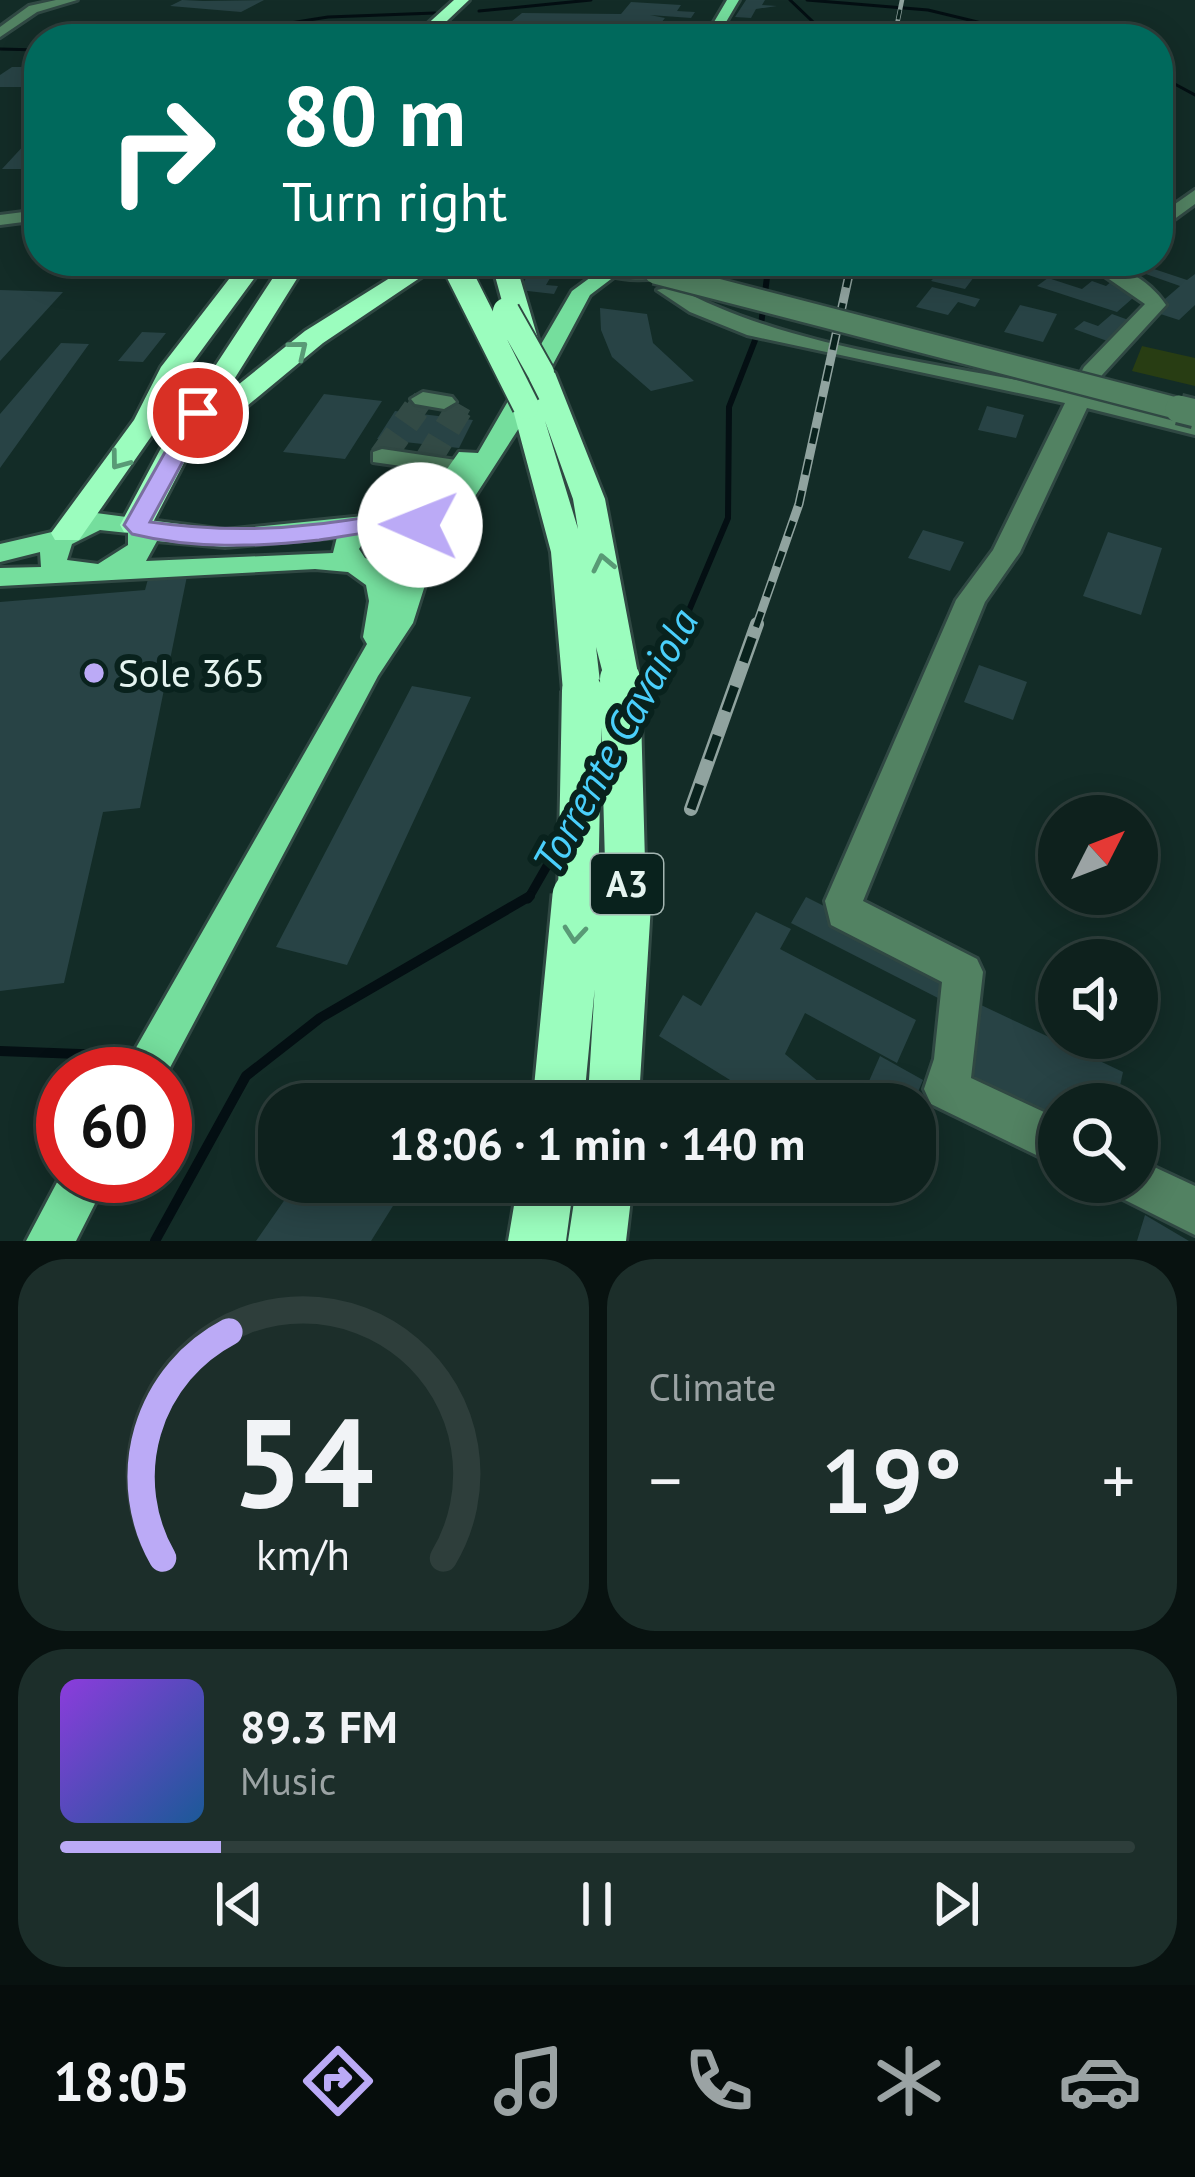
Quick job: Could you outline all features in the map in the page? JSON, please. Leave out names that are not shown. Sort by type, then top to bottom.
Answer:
[{"type":"highway","points":[[436,24],[463,0]]},
{"type":"highway","points":[[445,24],[463,0]]},
{"type":"highway","points":[[148,422],[171,373],[244,276]]},
{"type":"highway","points":[[64,536],[148,422],[196,374],[264,276]]},
{"type":"highway","points":[[138,527],[176,450],[286,276]]},
{"type":"highway","points":[[176,450],[314,337],[411,276]]},
{"type":"highway","points":[[443,276],[466,316],[517,384]]},
{"type":"highway","name":"A3","points":[[461,276],[517,384],[542,451],[601,685],[628,867],[615,1083]]},
{"type":"highway","name":"A3","points":[[487,276],[562,420],[604,564],[601,685],[560,1083]]},
{"type":"highway","name":"A3","points":[[507,276],[528,349]]},
{"type":"highway","points":[[537,1241],[543,1203]]},
{"type":"highway","points":[[597,1241],[602,1203]]},
{"type":"main road","points":[[365,671],[383,622],[384,601],[379,581],[355,564],[345,549],[349,538],[449,474],[577,276]]},
{"type":"main road","points":[[158,1047],[365,671],[398,623],[424,552],[507,428],[582,292],[602,276]]},
{"type":"main road","points":[[0,553],[111,519],[178,537],[246,538],[374,522],[415,522],[424,552]]},
{"type":"main road","points":[[64,536],[53,548],[55,566],[92,573],[136,555],[144,541],[138,527]]},
{"type":"main road","points":[[0,577],[315,560],[381,572],[424,552]]},
{"type":"main road","points":[[50,1241],[71,1203]]},
{"type":"street","points":[[0,33],[21,16],[71,0]]},
{"type":"street","points":[[642,276],[1195,413]]},
{"type":"street","points":[[1038,1133],[946,1089],[955,1059],[963,972],[845,913],[844,901],[971,600],[1006,552],[1092,372],[1156,305],[1148,293],[1123,276]]},
{"type":"street","points":[[661,282],[770,336],[1078,397],[1195,428]]},
{"type":"street","points":[[382,457],[449,474]]},
{"type":"street","points":[[1158,1192],[1195,1211]]},
{"type":"green space","points":[[1142,346],[1195,358],[1195,386],[1132,371]]},
{"type":"building","points":[[182,0],[264,0],[241,12],[170,6]]},
{"type":"building","points":[[746,0],[765,0],[762,5],[777,6],[756,9],[751,18],[735,17]]},
{"type":"building","points":[[631,2],[681,5],[677,11],[695,12],[691,18],[650,15],[665,18],[660,24],[508,24],[522,13],[621,14]]},
{"type":"building","points":[[12,67],[24,67],[24,87],[0,87],[0,75]]},
{"type":"building","points":[[24,145],[24,169],[2,169]]},
{"type":"building","points":[[1195,274],[1195,305],[1179,320],[1151,311],[1180,286],[1152,276],[1187,280]]},
{"type":"building","points":[[527,276],[551,276],[546,285],[558,286],[554,294],[519,290]]},
{"type":"building","points":[[936,276],[974,277],[965,289],[931,281]]},
{"type":"building","points":[[1048,278],[1082,289],[1092,281],[1106,286],[1112,281],[1142,290],[1117,312],[1037,286]]},
{"type":"building","points":[[932,287],[980,299],[975,307],[958,302],[948,315],[916,307]]},
{"type":"building","points":[[0,290],[63,292],[0,361]]},
{"type":"building","points":[[1020,305],[1057,314],[1043,342],[1004,332]]},
{"type":"building","points":[[600,308],[647,314],[653,343],[694,381],[651,391],[612,357],[601,330]]},
{"type":"building","points":[[1112,314],[1134,322],[1110,342],[1074,329],[1084,321],[1098,326]]},
{"type":"building","points":[[142,332],[166,333],[143,362],[118,361]]},
{"type":"building","points":[[61,343],[89,344],[0,468],[0,414]]},
{"type":"building","points":[[324,394],[382,401],[345,459],[283,452]]},
{"type":"building","points":[[987,406],[1024,415],[1016,438],[978,430]]},
{"type":"building","points":[[395,411],[473,420],[459,448],[377,439]]},
{"type":"building","points":[[923,530],[964,542],[950,571],[908,558]]},
{"type":"building","points":[[1108,532],[1162,548],[1141,615],[1083,596]]},
{"type":"building","name":"Sole 365","points":[[187,576],[140,808],[103,812],[64,983],[0,991],[0,602],[145,590],[148,579]]},
{"type":"building","points":[[979,665],[1027,682],[1013,720],[964,702]]},
{"type":"building","points":[[412,686],[471,697],[347,965],[276,947]]},
{"type":"building","points":[[806,897],[952,970],[940,999],[791,923]]},
{"type":"building","points":[[756,912],[791,929],[780,949],[916,1020],[897,1063],[805,1013],[785,1054],[820,1083],[735,1083],[659,1036],[683,995],[701,1006]]},
{"type":"building","points":[[981,1005],[1038,1032],[1038,1059],[1095,1059],[1123,1072],[1121,1083],[1038,1083],[1038,1121],[956,1080]]},
{"type":"building","points":[[880,1056],[923,1080],[922,1083],[868,1083]]},
{"type":"building","points":[[282,1203],[395,1203],[371,1241],[256,1241]]},
{"type":"building","points":[[1145,1215],[1189,1241],[1137,1241]]},
{"type":"waterway","points":[[479,11],[591,0]]},
{"type":"waterway","name":"Torrente Cavaiola","points":[[790,0],[815,24]]},
{"type":"waterway","points":[[807,0],[928,10],[986,24]]},
{"type":"waterway","points":[[284,24],[328,17],[435,13]]},
{"type":"waterway","points":[[0,49],[24,50]]},
{"type":"waterway","points":[[1173,83],[1195,95]]},
{"type":"waterway","name":"Torrente Cavaiola","points":[[682,627],[728,518],[729,407],[761,325],[767,276]]},
{"type":"waterway","name":"Torrente Cavaiola","points":[[638,712],[683,624]]},
{"type":"waterway","name":"Torrente Cavaiola","points":[[530,896],[563,838]]},
{"type":"waterway","name":"Torrente Cavaiola","points":[[155,1241],[246,1076],[320,1018],[530,896]]},
{"type":"waterway","points":[[0,1051],[36,1052]]},
{"type":"tunnel","points":[[414,412],[423,399]]},
{"type":"tunnel","points":[[457,412],[461,405]]},
{"type":"tunnel","points":[[382,457],[416,409]]},
{"type":"tunnel","points":[[426,463],[459,409]]},
{"type":"railway","points":[[897,24],[902,0]]},
{"type":"railway","points":[[756,627],[799,504],[849,276]]},
{"type":"railway","points":[[691,809],[757,624]]},
{"type":"place","name":"Sole 365","points":[[94,673]]},
{"type":"route","points":[[198,413],[136,525],[140,529],[214,539],[321,532],[381,520],[420,525]]}]
